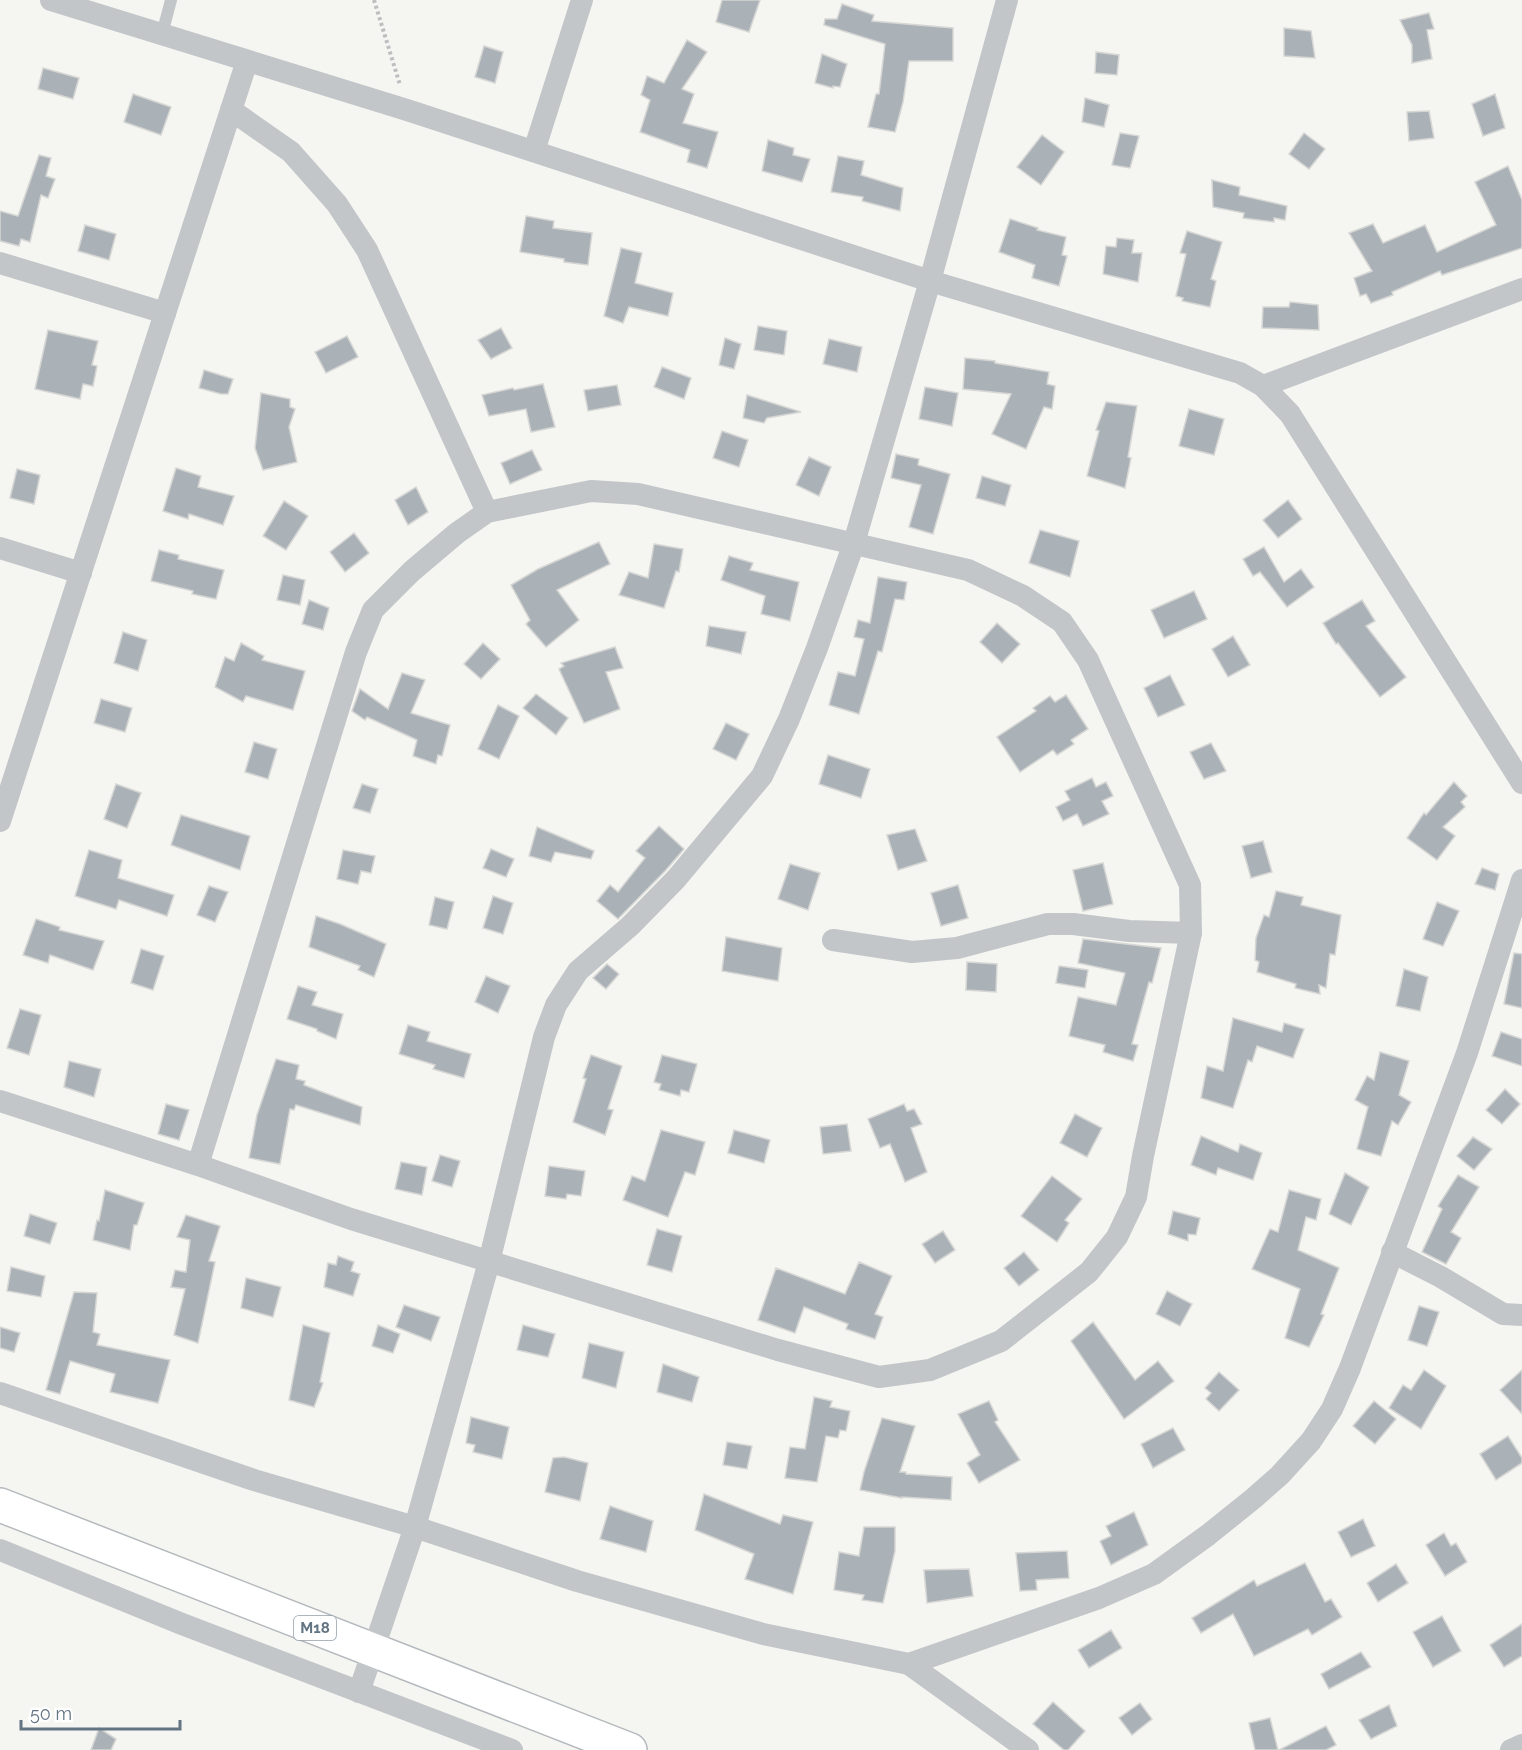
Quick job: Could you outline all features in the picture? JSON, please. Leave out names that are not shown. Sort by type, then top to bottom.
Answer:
[{"type":"main road","name":"M18","points":[[0,1505],[630,1750]]},
{"type":"street","points":[[51,0],[407,110],[930,281],[1240,373],[1263,386],[1290,414],[1522,783]]},
{"type":"street","points":[[534,151],[582,0]]},
{"type":"street","points":[[359,1692],[415,1527],[489,1262],[544,1037],[556,1005],[578,971],[630,926],[676,879],[762,776],[789,719],[854,543],[930,281],[1007,0]]},
{"type":"street","points":[[0,821],[247,61]]},
{"type":"street","points":[[231,110],[291,152],[337,204],[367,250],[486,512]]},
{"type":"street","points":[[0,263],[165,313]]},
{"type":"street","points":[[1263,386],[1522,289]]},
{"type":"street","points":[[0,1101],[198,1165],[351,1219],[778,1350],[879,1377],[930,1370],[1001,1341],[1089,1272],[1117,1237],[1136,1197],[1191,933],[1190,885],[1088,660],[1062,621],[1023,596],[968,570],[638,494],[591,491],[486,512],[412,571],[373,610],[356,652],[198,1165]]},
{"type":"street","points":[[0,548],[81,573]]},
{"type":"street","points":[[909,1664],[1099,1598],[1154,1574],[1280,1476],[1311,1440],[1332,1409],[1467,1053],[1522,880]]},
{"type":"street","points":[[833,940],[912,952],[957,948],[1048,924],[1072,924],[1129,931],[1191,933]]},
{"type":"street","points":[[1392,1252],[1441,1277],[1503,1314],[1522,1315]]},
{"type":"street","points":[[0,1393],[254,1480],[415,1527],[577,1581],[763,1634],[909,1664],[1028,1750]]},
{"type":"street","points":[[0,1550],[183,1624],[512,1750]]},
{"type":"street","points":[[1511,1750],[1522,1745]]},
{"type":"lane","points":[[162,34],[171,0]]},
{"type":"path","points":[[374,0],[407,110]]},
{"type":"building","points":[[722,0],[760,0],[749,32],[716,22]]},
{"type":"building","points":[[842,4],[874,15],[872,21],[953,28],[953,61],[909,61],[903,102],[895,132],[868,127],[876,94],[879,94],[885,44],[824,25],[825,19],[837,19]]},
{"type":"building","points":[[1429,13],[1434,29],[1427,30],[1432,59],[1412,63],[1412,45],[1400,20]]},
{"type":"building","points":[[1284,28],[1311,31],[1315,58],[1284,56]]},
{"type":"building","points":[[687,40],[707,52],[682,89],[694,94],[683,123],[718,132],[707,168],[687,162],[690,150],[640,132],[650,100],[641,95],[647,76],[664,83]]},
{"type":"building","points":[[484,46],[503,52],[495,83],[475,77]]},
{"type":"building","points":[[1096,52],[1119,55],[1117,75],[1095,73]]},
{"type":"building","points":[[822,54],[847,64],[840,87],[833,86],[833,88],[815,83]]},
{"type":"building","points":[[43,68],[79,78],[73,99],[38,89]]},
{"type":"building","points":[[133,94],[171,107],[161,135],[124,122]]},
{"type":"building","points":[[1495,94],[1505,128],[1483,136],[1472,104]]},
{"type":"building","points":[[1085,98],[1109,105],[1104,127],[1082,122]]},
{"type":"building","points":[[1429,111],[1434,138],[1409,141],[1407,112]]},
{"type":"building","points":[[1120,133],[1139,136],[1130,168],[1112,165]]},
{"type":"building","points":[[1304,133],[1325,149],[1309,169],[1289,154]]},
{"type":"building","points":[[1042,135],[1064,152],[1041,185],[1017,167]]},
{"type":"building","points":[[768,140],[794,148],[793,155],[810,159],[802,182],[762,171]]},
{"type":"building","points":[[39,155],[51,158],[46,176],[55,179],[48,198],[41,195],[30,242],[21,239],[19,246],[0,241],[0,211],[18,216]]},
{"type":"building","points":[[838,156],[864,161],[861,175],[903,188],[900,211],[862,201],[863,197],[831,192]]},
{"type":"building","points":[[1508,166],[1522,200],[1522,248],[1442,275],[1440,271],[1392,292],[1393,295],[1371,303],[1366,294],[1360,296],[1354,278],[1372,271],[1349,233],[1373,224],[1383,243],[1425,225],[1437,252],[1496,225],[1475,182]]},
{"type":"building","points":[[1212,180],[1240,187],[1239,195],[1287,206],[1285,220],[1274,218],[1274,222],[1243,218],[1244,213],[1213,207]]},
{"type":"building","points":[[526,216],[554,221],[553,228],[592,233],[588,265],[520,252]]},
{"type":"building","points":[[1010,219],[1038,228],[1037,230],[1066,237],[1062,255],[1067,256],[1059,286],[1032,278],[1035,265],[999,252]]},
{"type":"building","points":[[85,225],[116,234],[109,260],[78,251]]},
{"type":"building","points":[[1187,231],[1222,242],[1211,279],[1216,281],[1210,307],[1182,301],[1183,298],[1176,296],[1186,254],[1180,253]]},
{"type":"building","points":[[1117,238],[1134,240],[1132,253],[1142,253],[1138,282],[1103,274],[1106,246],[1116,247]]},
{"type":"building","points":[[621,248],[642,253],[635,283],[673,293],[668,316],[629,307],[623,323],[604,316]]},
{"type":"building","points":[[1290,302],[1318,305],[1319,330],[1262,328],[1263,307],[1289,307]]},
{"type":"building","points":[[758,326],[787,331],[784,355],[754,350]]},
{"type":"building","points":[[501,328],[512,348],[491,359],[478,340]]},
{"type":"building","points":[[48,330],[98,341],[92,365],[97,366],[93,386],[83,384],[80,399],[35,389]]},
{"type":"building","points":[[347,336],[358,357],[326,373],[315,352]]},
{"type":"building","points":[[725,338],[741,344],[734,369],[719,365]]},
{"type":"building","points":[[829,339],[862,347],[857,372],[823,364]]},
{"type":"building","points":[[965,358],[995,361],[995,363],[1049,372],[1047,384],[1055,386],[1052,409],[1044,407],[1026,449],[992,434],[1011,394],[963,389]]},
{"type":"building","points":[[662,367],[691,378],[684,399],[654,387]]},
{"type":"building","points":[[204,370],[233,379],[228,394],[199,388]]},
{"type":"building","points":[[543,384],[555,427],[531,432],[526,409],[489,416],[482,395]]},
{"type":"building","points":[[617,385],[621,405],[588,411],[584,390]]},
{"type":"building","points":[[925,387],[958,393],[952,426],[919,419]]},
{"type":"building","points":[[261,393],[290,399],[290,407],[295,409],[289,427],[297,462],[263,470],[255,448]]},
{"type":"building","points":[[747,395],[801,412],[767,418],[764,423],[743,418]]},
{"type":"building","points":[[1106,402],[1137,406],[1125,488],[1087,476],[1099,431],[1096,430]]},
{"type":"building","points":[[1189,409],[1224,419],[1214,455],[1179,446]]},
{"type":"building","points":[[722,431],[748,440],[739,467],[713,458]]},
{"type":"building","points":[[532,450],[542,470],[510,484],[501,463]]},
{"type":"building","points":[[896,454],[919,459],[918,465],[950,474],[933,534],[909,527],[921,485],[891,478]]},
{"type":"building","points":[[809,457],[831,467],[819,496],[796,485]]},
{"type":"building","points":[[176,468],[201,476],[198,487],[234,496],[223,525],[189,514],[188,519],[163,511]]},
{"type":"building","points":[[17,469],[40,475],[34,504],[10,498]]},
{"type":"building","points":[[982,476],[1011,485],[1005,506],[976,498]]},
{"type":"building","points":[[416,487],[428,512],[408,525],[395,500]]},
{"type":"building","points":[[1288,500],[1302,519],[1278,538],[1263,520]]},
{"type":"building","points":[[284,501],[308,516],[286,550],[263,536]]},
{"type":"building","points":[[1040,530],[1079,541],[1070,577],[1029,563]]},
{"type":"building","points":[[354,533],[369,553],[345,572],[330,552]]},
{"type":"building","points":[[599,542],[610,564],[557,590],[579,620],[546,647],[526,624],[530,620],[511,585],[538,569]]},
{"type":"building","points":[[654,544],[683,549],[679,572],[676,571],[664,608],[619,595],[629,572],[648,578]]},
{"type":"building","points":[[1264,547],[1284,582],[1301,569],[1314,587],[1287,607],[1260,572],[1253,576],[1243,559]]},
{"type":"building","points":[[159,550],[179,555],[178,559],[224,570],[216,599],[151,581]]},
{"type":"building","points":[[729,556],[753,563],[750,570],[799,582],[790,621],[761,614],[765,596],[721,580]]},
{"type":"building","points":[[283,575],[305,580],[300,605],[277,600]]},
{"type":"building","points":[[878,577],[907,582],[904,600],[895,599],[882,652],[878,651],[859,714],[829,705],[838,672],[855,676],[864,639],[854,637],[858,620],[870,623]]},
{"type":"building","points":[[1194,591],[1207,619],[1164,638],[1151,610]]},
{"type":"building","points":[[309,600],[329,608],[323,630],[302,624]]},
{"type":"building","points":[[1362,600],[1375,621],[1366,626],[1406,677],[1380,697],[1338,643],[1336,644],[1323,623]]},
{"type":"building","points":[[997,623],[1020,644],[1002,663],[980,642]]},
{"type":"building","points":[[709,626],[746,632],[741,654],[706,646]]},
{"type":"building","points":[[123,632],[147,640],[138,671],[114,663]]},
{"type":"building","points":[[1233,636],[1250,665],[1228,677],[1212,649]]},
{"type":"building","points":[[241,643],[264,656],[262,660],[305,671],[293,710],[246,696],[243,702],[215,687],[225,657],[234,661]]},
{"type":"building","points":[[483,643],[500,659],[481,679],[464,664]]},
{"type":"building","points":[[615,647],[623,668],[606,672],[620,709],[584,723],[559,669],[564,666],[561,663]]},
{"type":"building","points":[[402,673],[425,680],[411,713],[450,725],[442,756],[438,755],[436,764],[413,756],[417,740],[367,717],[365,720],[352,711],[360,689],[388,709]]},
{"type":"building","points":[[1170,675],[1185,705],[1158,717],[1144,688]]},
{"type":"building","points":[[536,694],[568,718],[556,735],[523,708]]},
{"type":"building","points":[[1066,695],[1088,729],[1071,740],[1074,744],[1057,755],[1053,750],[1020,772],[997,737],[1036,711],[1033,708],[1050,696],[1055,702]]},
{"type":"building","points":[[101,699],[132,708],[125,732],[94,723]]},
{"type":"building","points":[[498,705],[519,716],[499,759],[478,749]]},
{"type":"building","points":[[726,723],[749,734],[736,760],[713,749]]},
{"type":"building","points":[[254,742],[277,749],[268,779],[245,772]]},
{"type":"building","points":[[1211,743],[1226,771],[1204,779],[1190,752]]},
{"type":"building","points":[[828,755],[870,769],[861,798],[819,784]]},
{"type":"building","points":[[1092,778],[1096,787],[1106,782],[1113,796],[1102,801],[1109,814],[1083,826],[1077,814],[1063,821],[1056,807],[1070,800],[1065,791]]},
{"type":"building","points":[[1454,782],[1467,796],[1461,802],[1465,807],[1443,827],[1455,836],[1437,860],[1407,838],[1424,813],[1426,815]]},
{"type":"building","points":[[116,784],[141,793],[127,828],[104,819]]},
{"type":"building","points":[[362,784],[378,789],[370,813],[353,808]]},
{"type":"building","points":[[181,815],[250,836],[240,870],[171,845]]},
{"type":"building","points":[[659,826],[684,849],[618,919],[597,901],[610,885],[618,892],[645,858],[636,851]]},
{"type":"building","points":[[537,827],[594,851],[591,859],[555,852],[551,862],[529,856]]},
{"type":"building","points":[[915,829],[927,861],[898,870],[887,835]]},
{"type":"building","points":[[1263,841],[1272,872],[1251,878],[1242,846]]},
{"type":"building","points":[[491,849],[514,859],[506,877],[483,868]]},
{"type":"building","points":[[89,850],[122,860],[118,878],[174,895],[167,916],[119,900],[116,909],[75,896]]},
{"type":"building","points":[[343,850],[375,856],[371,873],[361,871],[358,884],[337,879]]},
{"type":"building","points":[[1103,863],[1113,904],[1083,911],[1073,870]]},
{"type":"building","points":[[790,864],[820,873],[808,910],[778,899]]},
{"type":"building","points":[[1482,868],[1499,874],[1495,890],[1475,884]]},
{"type":"building","points":[[958,885],[968,918],[941,926],[931,893]]},
{"type":"building","points":[[209,886],[228,892],[215,922],[197,915]]},
{"type":"building","points":[[1276,891],[1303,897],[1301,905],[1341,915],[1335,955],[1330,954],[1326,988],[1319,985],[1320,994],[1295,988],[1296,984],[1257,972],[1259,962],[1255,960],[1256,938],[1264,915],[1269,917]]},
{"type":"building","points":[[493,896],[513,903],[503,934],[483,928]]},
{"type":"building","points":[[435,897],[454,902],[447,929],[429,925]]},
{"type":"building","points":[[1437,902],[1459,911],[1443,946],[1423,939]]},
{"type":"building","points":[[316,916],[386,944],[374,977],[358,970],[360,966],[309,947]]},
{"type":"building","points":[[36,919],[60,927],[59,930],[104,941],[93,970],[50,955],[48,963],[23,955]]},
{"type":"building","points":[[726,937],[782,948],[778,981],[722,971]]},
{"type":"building","points":[[1083,939],[1161,948],[1132,1044],[1138,1045],[1133,1061],[1103,1052],[1105,1045],[1069,1036],[1078,997],[1116,1005],[1125,973],[1078,963]]},
{"type":"building","points":[[141,949],[164,956],[153,990],[131,983]]},
{"type":"building","points":[[1514,953],[1522,954],[1522,1008],[1504,1004]]},
{"type":"building","points":[[967,962],[997,964],[996,992],[966,990]]},
{"type":"building","points":[[607,964],[619,974],[606,989],[593,978]]},
{"type":"building","points":[[1059,966],[1088,970],[1085,988],[1056,983]]},
{"type":"building","points":[[1404,969],[1428,977],[1420,1011],[1396,1006]]},
{"type":"building","points":[[486,976],[510,986],[498,1013],[475,1002]]},
{"type":"building","points":[[298,986],[317,992],[312,1005],[343,1014],[336,1039],[317,1029],[287,1019]]},
{"type":"building","points":[[20,1009],[41,1015],[29,1055],[7,1048]]},
{"type":"building","points":[[1233,1018],[1282,1032],[1284,1023],[1304,1029],[1293,1058],[1257,1046],[1252,1062],[1248,1060],[1233,1108],[1201,1098],[1207,1066],[1223,1071]]},
{"type":"building","points":[[408,1025],[430,1032],[427,1041],[471,1054],[464,1078],[433,1069],[435,1065],[399,1054]]},
{"type":"building","points":[[1501,1032],[1522,1039],[1522,1066],[1492,1056]]},
{"type":"building","points":[[1380,1052],[1409,1061],[1399,1095],[1411,1102],[1398,1125],[1392,1121],[1381,1156],[1357,1149],[1368,1107],[1355,1100],[1367,1076],[1374,1080]]},
{"type":"building","points":[[591,1055],[622,1066],[608,1109],[613,1110],[605,1135],[573,1122]]},
{"type":"building","points":[[662,1055],[697,1064],[689,1092],[681,1090],[680,1096],[659,1090],[661,1084],[654,1082]]},
{"type":"building","points":[[276,1059],[299,1065],[296,1079],[305,1081],[304,1085],[362,1107],[360,1125],[296,1105],[294,1110],[290,1109],[280,1164],[249,1158],[257,1115]]},
{"type":"building","points":[[69,1061],[101,1069],[94,1097],[64,1087]]},
{"type":"building","points":[[1505,1089],[1520,1104],[1502,1124],[1486,1110]]},
{"type":"building","points":[[166,1104],[189,1110],[179,1140],[158,1134]]},
{"type":"building","points":[[904,1104],[907,1111],[914,1109],[922,1124],[911,1128],[927,1172],[905,1182],[890,1144],[880,1148],[868,1119]]},
{"type":"building","points":[[1075,1114],[1102,1128],[1087,1157],[1060,1143]]},
{"type":"building","points":[[847,1124],[851,1151],[823,1154],[820,1127]]},
{"type":"building","points":[[661,1130],[705,1142],[695,1175],[685,1172],[668,1217],[623,1200],[632,1176],[645,1181]]},
{"type":"building","points":[[734,1130],[770,1140],[764,1163],[728,1153]]},
{"type":"building","points":[[1201,1136],[1238,1152],[1240,1144],[1262,1153],[1253,1180],[1218,1168],[1216,1175],[1191,1165]]},
{"type":"building","points":[[1473,1137],[1492,1149],[1474,1170],[1457,1156]]},
{"type":"building","points":[[440,1155],[460,1161],[452,1187],[432,1181]]},
{"type":"building","points":[[401,1162],[427,1167],[422,1195],[395,1189]]},
{"type":"building","points":[[549,1166],[585,1171],[581,1196],[567,1194],[566,1199],[545,1196]]},
{"type":"building","points":[[1345,1173],[1369,1187],[1351,1225],[1329,1214]]},
{"type":"building","points":[[1458,1175],[1479,1187],[1451,1232],[1461,1238],[1446,1264],[1422,1252],[1442,1209],[1438,1206]]},
{"type":"building","points":[[1052,1176],[1082,1199],[1065,1220],[1069,1223],[1057,1242],[1021,1216]]},
{"type":"building","points":[[105,1190],[144,1203],[137,1225],[134,1225],[130,1250],[93,1240]]},
{"type":"building","points":[[1289,1190],[1321,1199],[1316,1220],[1306,1217],[1298,1250],[1339,1268],[1321,1314],[1324,1315],[1309,1347],[1285,1338],[1300,1289],[1252,1269],[1270,1229],[1278,1232]]},
{"type":"building","points":[[1173,1211],[1200,1218],[1196,1235],[1188,1234],[1188,1241],[1168,1234]]},
{"type":"building","points":[[30,1214],[57,1223],[50,1244],[24,1236]]},
{"type":"building","points":[[186,1215],[220,1226],[209,1261],[215,1262],[198,1343],[174,1335],[185,1289],[171,1287],[175,1270],[186,1272],[190,1240],[177,1237]]},
{"type":"building","points":[[657,1229],[682,1236],[672,1272],[647,1265]]},
{"type":"building","points":[[943,1231],[955,1250],[935,1263],[922,1244]]},
{"type":"building","points":[[1024,1252],[1039,1270],[1019,1286],[1004,1268]]},
{"type":"building","points":[[338,1256],[354,1262],[351,1271],[360,1274],[353,1296],[324,1287],[328,1263],[336,1265]]},
{"type":"building","points":[[859,1262],[892,1276],[875,1314],[883,1317],[875,1339],[846,1329],[848,1324],[804,1307],[795,1333],[758,1320],[776,1268],[845,1294]]},
{"type":"building","points":[[11,1267],[45,1276],[41,1297],[7,1291]]},
{"type":"building","points":[[246,1278],[281,1287],[273,1317],[241,1308]]},
{"type":"building","points":[[1167,1291],[1192,1304],[1180,1326],[1156,1314]]},
{"type":"building","points":[[74,1292],[97,1293],[93,1332],[100,1334],[97,1345],[170,1360],[158,1403],[110,1392],[115,1374],[70,1361],[60,1394],[46,1390]]},
{"type":"building","points":[[404,1305],[440,1317],[431,1341],[396,1327]]},
{"type":"building","points":[[1419,1306],[1439,1312],[1427,1346],[1408,1340]]},
{"type":"building","points":[[1093,1322],[1135,1380],[1158,1361],[1174,1381],[1124,1419],[1071,1341]]},
{"type":"building","points":[[303,1325],[330,1333],[320,1382],[323,1383],[314,1407],[289,1400]]},
{"type":"building","points":[[378,1325],[400,1334],[393,1353],[372,1346]]},
{"type":"building","points":[[523,1325],[555,1334],[548,1357],[517,1350]]},
{"type":"building","points":[[0,1327],[20,1333],[14,1352],[0,1348]]},
{"type":"building","points":[[589,1343],[624,1352],[616,1388],[582,1378]]},
{"type":"building","points":[[663,1364],[699,1377],[692,1402],[657,1392]]},
{"type":"building","points":[[1424,1370],[1446,1386],[1421,1429],[1389,1408],[1403,1385],[1411,1390]]},
{"type":"building","points":[[1522,1370],[1522,1414],[1500,1390]]},
{"type":"building","points":[[1219,1372],[1239,1390],[1219,1411],[1206,1399],[1211,1393],[1205,1388]]},
{"type":"building","points":[[814,1397],[832,1401],[830,1407],[850,1411],[846,1431],[840,1430],[838,1438],[826,1436],[817,1482],[785,1478],[790,1447],[805,1449]]},
{"type":"building","points":[[989,1401],[998,1420],[995,1422],[1020,1460],[979,1483],[967,1463],[980,1455],[958,1414]]},
{"type":"building","points":[[1374,1401],[1396,1419],[1375,1444],[1353,1426]]},
{"type":"building","points":[[471,1417],[509,1427],[502,1459],[473,1452],[475,1445],[466,1443]]},
{"type":"building","points":[[882,1418],[915,1426],[900,1472],[952,1477],[951,1500],[902,1498],[860,1490]]},
{"type":"building","points":[[1173,1428],[1185,1450],[1153,1468],[1141,1444]]},
{"type":"building","points":[[1508,1436],[1522,1458],[1522,1463],[1496,1480],[1480,1454]]},
{"type":"building","points":[[727,1442],[752,1446],[747,1469],[723,1465]]},
{"type":"building","points":[[564,1457],[588,1463],[580,1501],[545,1492],[553,1458]]},
{"type":"building","points":[[704,1494],[780,1524],[783,1515],[813,1522],[793,1594],[745,1579],[754,1554],[695,1530]]},
{"type":"building","points":[[610,1506],[653,1521],[646,1552],[600,1539]]},
{"type":"building","points":[[1134,1512],[1148,1545],[1111,1565],[1100,1541],[1111,1536],[1106,1526]]},
{"type":"building","points":[[1363,1519],[1375,1546],[1351,1557],[1338,1532]]},
{"type":"building","points":[[864,1527],[895,1527],[895,1551],[883,1603],[862,1600],[864,1595],[834,1590],[839,1552],[859,1556]]},
{"type":"building","points":[[1444,1533],[1451,1546],[1456,1543],[1467,1562],[1445,1576],[1426,1545]]},
{"type":"building","points":[[1067,1551],[1069,1578],[1036,1580],[1037,1590],[1020,1591],[1016,1553]]},
{"type":"building","points":[[1305,1563],[1325,1602],[1331,1599],[1342,1617],[1312,1635],[1308,1629],[1254,1656],[1233,1614],[1201,1633],[1192,1618],[1254,1580],[1257,1586]]},
{"type":"building","points":[[1396,1564],[1408,1583],[1378,1602],[1367,1583]]},
{"type":"building","points":[[969,1569],[973,1596],[927,1603],[924,1570]]},
{"type":"building","points":[[1442,1616],[1461,1651],[1433,1667],[1413,1632]]},
{"type":"building","points":[[1522,1624],[1522,1656],[1504,1667],[1490,1645]]},
{"type":"building","points":[[1111,1630],[1122,1648],[1089,1668],[1078,1650]]},
{"type":"building","points":[[1361,1652],[1371,1667],[1329,1689],[1321,1674]]},
{"type":"building","points":[[1053,1702],[1085,1731],[1068,1750],[1064,1750],[1033,1724]]},
{"type":"building","points":[[1140,1703],[1152,1719],[1132,1735],[1119,1718]]},
{"type":"building","points":[[1389,1705],[1397,1726],[1371,1739],[1359,1720]]},
{"type":"building","points":[[1270,1718],[1278,1750],[1255,1750],[1249,1723]]},
{"type":"building","points":[[1326,1726],[1336,1745],[1326,1750],[1279,1750]]},
{"type":"building","points":[[99,1728],[116,1739],[111,1750],[91,1750]]}]
